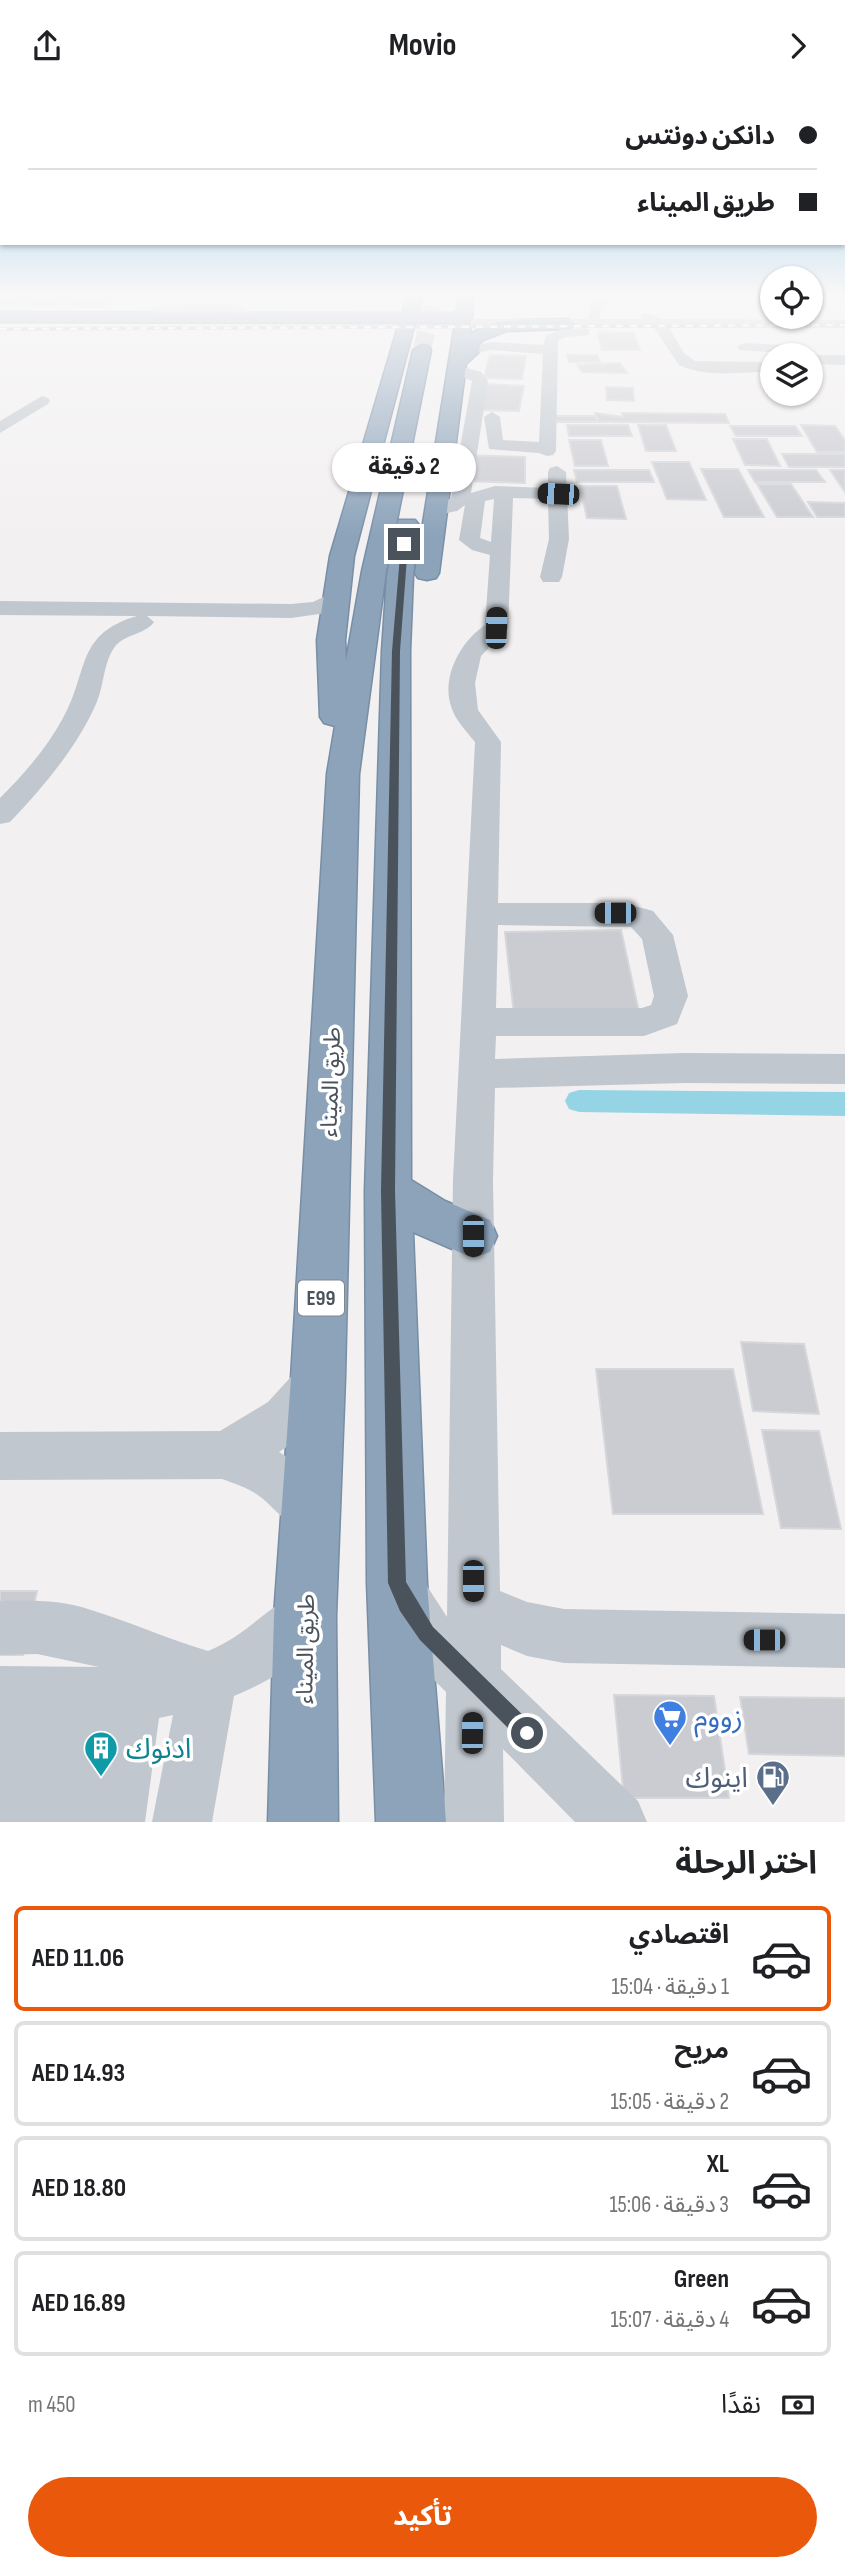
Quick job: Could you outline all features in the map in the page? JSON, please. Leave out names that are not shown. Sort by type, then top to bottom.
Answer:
[{"type":"highway","points":[[343,774],[336,737],[332,633],[336,598],[342,556],[392,375]]},
{"type":"highway","name":"طريق الميناء","points":[[303,1822],[305,1616],[318,1378],[343,774],[373,571],[442,375]]},
{"type":"highway","points":[[411,1822],[397,1583],[388,1191],[396,694],[400,576],[445,375]]},
{"type":"highway","points":[[396,694],[407,682],[413,668],[436,509],[447,375]]},
{"type":"highway","points":[[388,1191],[428,1216],[473,1236]]},
{"type":"street","points":[[436,509],[458,503],[480,379],[474,375]]},
{"type":"street","points":[[549,375],[550,453],[558,491],[559,539],[551,577]]},
{"type":"street","points":[[0,428],[42,401]]},
{"type":"street","points":[[474,417],[504,419],[493,444],[550,453]]},
{"type":"street","points":[[462,484],[558,491]]},
{"type":"street","points":[[498,550],[474,544],[468,538],[476,498],[489,493],[558,491]]},
{"type":"street","points":[[474,1822],[473,1236],[488,742],[464,708],[462,681],[466,660],[473,648],[496,628],[498,550],[504,492]]},
{"type":"street","points":[[0,608],[309,610],[336,598]]},
{"type":"street","points":[[0,620],[290,621],[307,623],[332,633]]},
{"type":"street","points":[[80,621],[102,645]]},
{"type":"street","points":[[0,815],[42,769],[73,724],[92,683],[102,645],[120,631],[142,622]]},
{"type":"street","points":[[478,1022],[644,1022],[666,1014],[671,1002],[657,935],[642,919],[615,913],[481,913]]},
{"type":"street","points":[[476,1074],[685,1068],[845,1069]]},
{"type":"street","points":[[222,1455],[270,1432],[289,1417],[306,1399],[318,1378]]},
{"type":"street","points":[[0,1456],[222,1455],[261,1469],[279,1480],[310,1511]]},
{"type":"street","points":[[397,1583],[426,1634],[617,1822]]},
{"type":"street","points":[[473,1607],[527,1629],[564,1636],[845,1641]]},
{"type":"street","points":[[64,1694],[172,1690],[210,1679],[246,1663],[287,1635],[305,1616]]},
{"type":"street","points":[[0,1629],[37,1627],[89,1636],[160,1664],[210,1679]]},
{"type":"street","points":[[182,1822],[198,1729],[210,1679]]},
{"type":"street","points":[[5,1822],[64,1694]]},
{"type":"street","points":[[64,1694],[64,1822]]},
{"type":"street","points":[[64,1694],[115,1822]]},
{"type":"building","points":[[485,375],[523,375],[522,379],[484,378]]},
{"type":"building","points":[[486,384],[524,386],[519,411],[479,410]]},
{"type":"building","points":[[606,387],[633,388],[634,401],[607,400]]},
{"type":"building","points":[[595,413],[623,417],[622,413],[725,414],[729,423],[598,422]]},
{"type":"building","points":[[555,416],[596,416],[598,422],[556,422]]},
{"type":"building","points":[[567,425],[628,425],[632,436],[569,436]]},
{"type":"building","points":[[638,425],[666,425],[676,451],[646,451]]},
{"type":"building","points":[[801,425],[835,426],[845,440],[845,452],[817,452]]},
{"type":"building","points":[[730,426],[795,426],[802,436],[736,436]]},
{"type":"building","points":[[733,439],[767,439],[780,466],[745,465]]},
{"type":"building","points":[[569,440],[601,440],[608,466],[575,466]]},
{"type":"building","points":[[782,454],[845,454],[845,467],[789,467]]},
{"type":"building","points":[[463,455],[525,457],[525,483],[460,481]]},
{"type":"building","points":[[652,462],[689,462],[706,500],[667,499]]},
{"type":"building","points":[[701,469],[738,469],[764,517],[724,517]]},
{"type":"building","points":[[574,470],[649,470],[654,482],[577,482]]},
{"type":"building","points":[[748,470],[816,470],[825,482],[755,482]]},
{"type":"building","points":[[830,470],[845,470],[845,492]]},
{"type":"building","points":[[757,484],[791,484],[813,517],[777,517]]},
{"type":"building","points":[[580,486],[617,486],[626,519],[587,518]]},
{"type":"building","points":[[808,502],[845,503],[845,517],[817,517]]},
{"type":"building","points":[[621,930],[639,1012],[514,1015],[505,932]]},
{"type":"building","points":[[741,1342],[804,1344],[819,1414],[753,1411]]},
{"type":"building","points":[[596,1369],[733,1369],[763,1514],[613,1514]]},
{"type":"building","points":[[762,1430],[819,1431],[841,1529],[781,1528]]},
{"type":"building","points":[[0,1591],[37,1591],[23,1655],[0,1655]]},
{"type":"building","name":"زووم","points":[[614,1695],[714,1696],[729,1798],[624,1798]]},
{"type":"building","points":[[740,1697],[845,1698],[845,1756],[749,1754]]},
{"type":"waterway","points":[[579,1101],[845,1104]]},
{"type":"place","name":"زووم","points":[[670,1747]]},
{"type":"place","name":"ادنوك","points":[[101,1778]]},
{"type":"place","name":"اينوك","points":[[773,1807]]},
{"type":"route","points":[[404,544],[396,651],[388,1191],[397,1583],[426,1634],[527,1733]]}]
